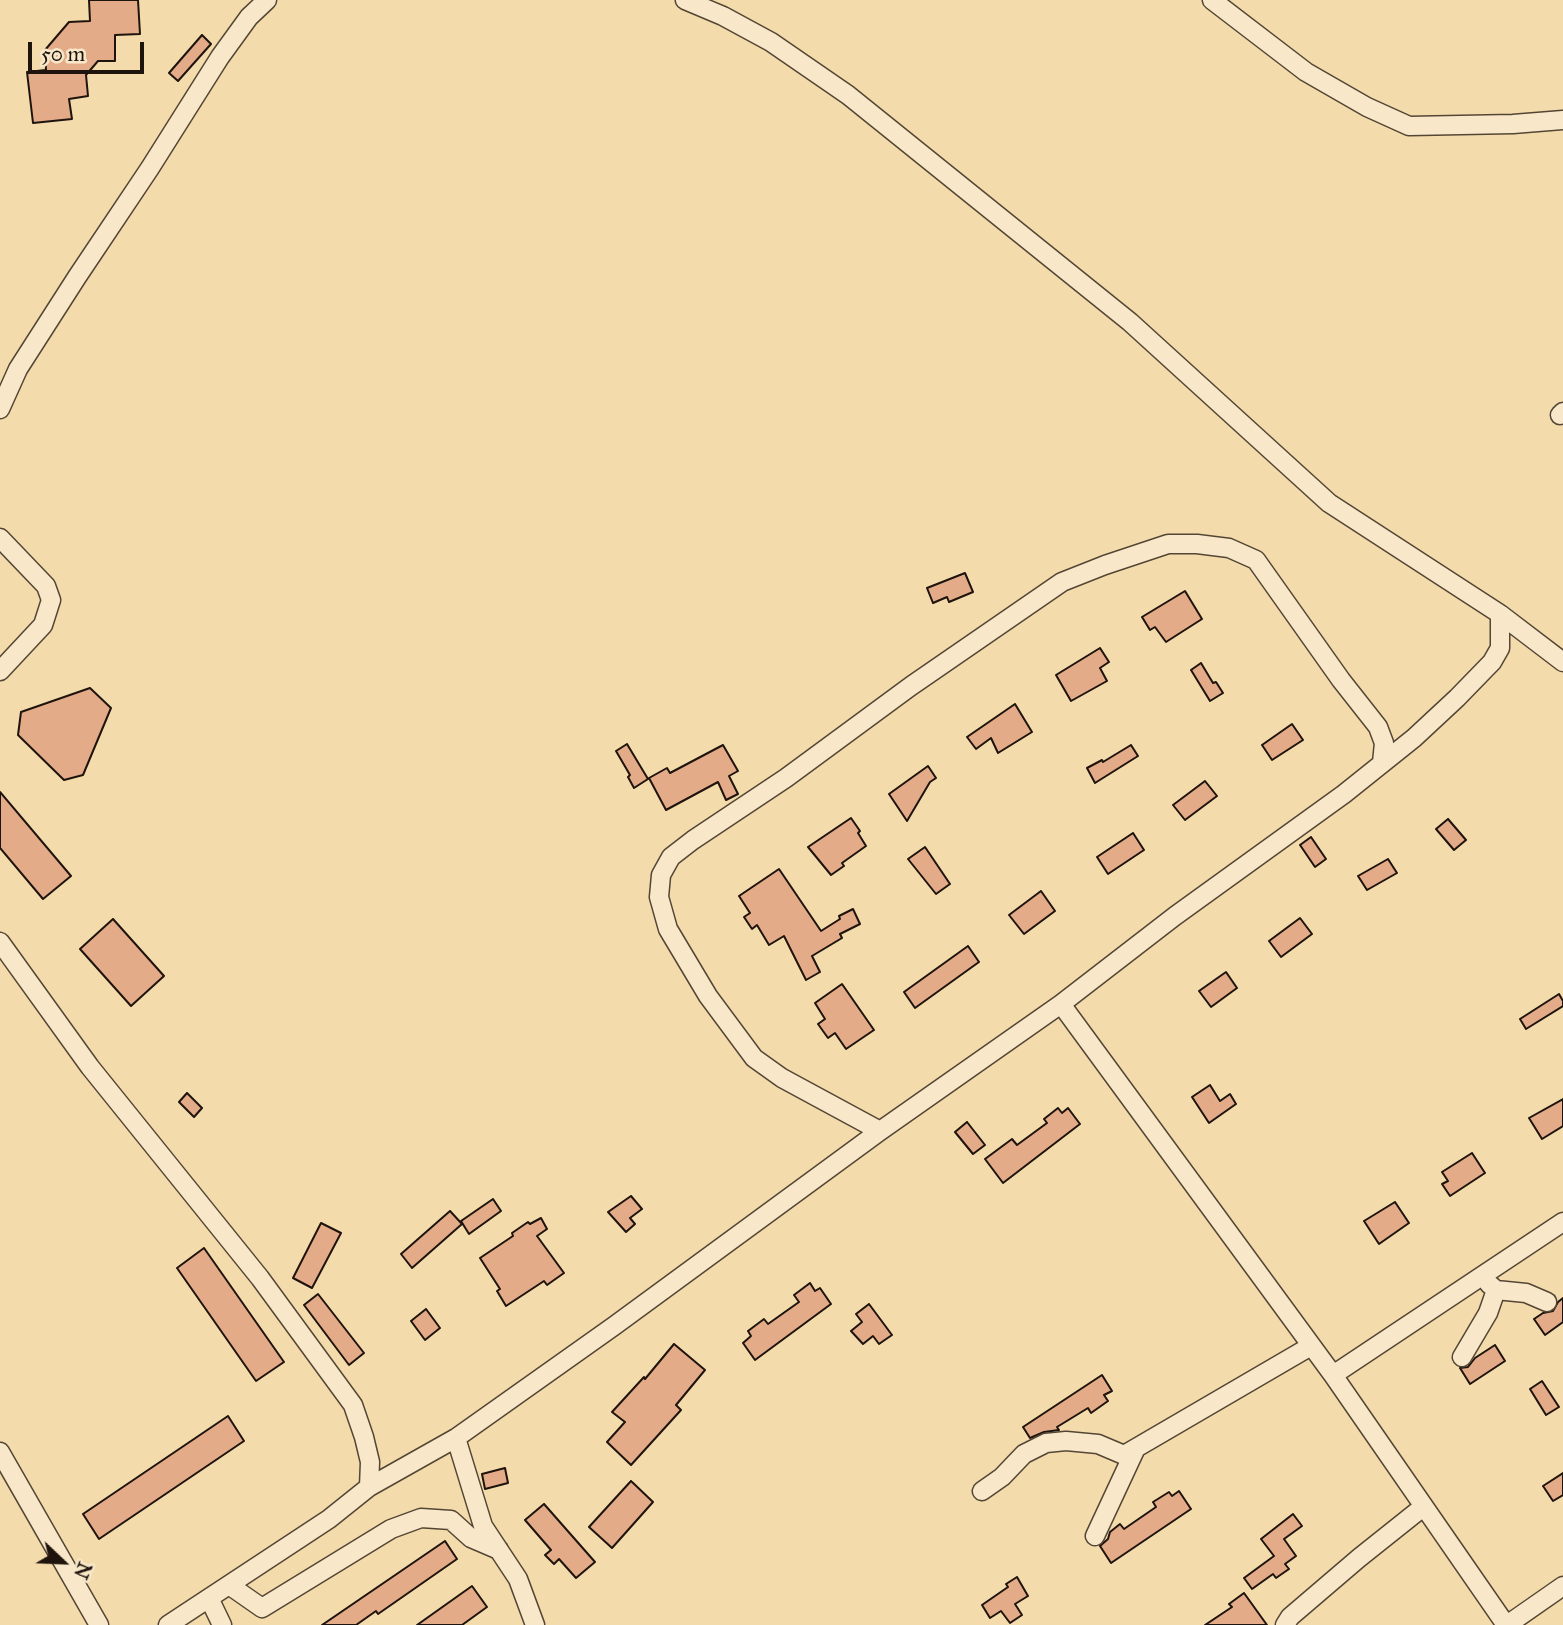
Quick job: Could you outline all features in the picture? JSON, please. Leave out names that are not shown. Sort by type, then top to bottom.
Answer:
[{"type":"street","points":[[0,409],[18,369],[77,276],[150,169],[220,57],[249,17],[267,0]]},
{"type":"street","points":[[685,0],[723,16],[771,42],[848,95],[1129,323],[1329,503],[1500,614],[1563,662]]},
{"type":"street","points":[[1212,0],[1306,72],[1367,107],[1409,126],[1563,120]]},
{"type":"street","points":[[0,538],[46,586],[51,600],[43,625],[0,671]]},
{"type":"street","points":[[880,1131],[782,1079],[754,1058],[708,996],[668,929],[659,897],[661,875],[666,866],[671,858],[693,840],[786,778],[922,678],[1062,582],[1168,544],[1229,548],[1255,559],[1378,727],[1384,743],[1382,762]]},
{"type":"street","points":[[168,1625],[329,1519],[369,1488],[456,1438],[880,1131],[1061,1004],[1175,916],[1344,794],[1457,698],[1492,662],[1500,648],[1500,614]]},
{"type":"street","points":[[0,942],[90,1067],[260,1278],[353,1405],[365,1437],[370,1462],[369,1488]]},
{"type":"street","points":[[1061,1004],[1333,1375],[1507,1625],[1563,1586]]},
{"type":"street","points":[[1333,1375],[1563,1222]]},
{"type":"street","points":[[1481,1277],[1496,1290],[1526,1293],[1547,1302]]},
{"type":"street","points":[[1462,1357],[1488,1313],[1496,1290]]},
{"type":"street","points":[[982,1491],[1002,1477],[1024,1454],[1046,1443],[1066,1441],[1098,1444],[1124,1455],[1311,1346]]},
{"type":"street","points":[[456,1438],[482,1526],[518,1580],[535,1625]]},
{"type":"street","points":[[1095,1536],[1136,1448]]},
{"type":"street","points":[[0,1452],[99,1625]]},
{"type":"street","points":[[1285,1625],[1290,1617],[1359,1558],[1423,1507]]},
{"type":"street","points":[[229,1585],[262,1608],[391,1529],[421,1518],[451,1520],[471,1538],[499,1550]]},
{"type":"street","points":[[209,1598],[222,1625]]},
{"type":"building","points":[[89,0],[138,0],[140,34],[115,35],[115,61],[98,61],[86,75],[88,96],[69,99],[72,119],[33,123],[27,72],[46,70],[45,50],[69,22],[90,21]]},
{"type":"building","points":[[202,35],[211,44],[178,81],[169,73]]},
{"type":"building","points":[[965,573],[973,592],[949,602],[947,597],[933,603],[927,588]]},
{"type":"building","points":[[1185,591],[1202,619],[1166,642],[1155,627],[1150,630],[1142,617]]},
{"type":"building","points":[[1100,648],[1109,662],[1100,668],[1107,681],[1071,701],[1056,675]]},
{"type":"building","points":[[1201,663],[1213,683],[1216,682],[1223,693],[1210,701],[1191,670]]},
{"type":"building","points":[[90,688],[111,708],[83,775],[64,780],[18,735],[21,712]]},
{"type":"building","points":[[1015,704],[1032,732],[998,753],[991,738],[976,749],[967,737]]},
{"type":"building","points":[[1292,724],[1303,740],[1272,760],[1262,745]]},
{"type":"building","points":[[627,744],[648,779],[634,788],[616,751]]},
{"type":"building","points":[[723,745],[738,771],[729,776],[738,794],[726,800],[718,782],[666,810],[649,778],[667,768],[670,773]]},
{"type":"building","points":[[1131,745],[1138,756],[1095,783],[1087,768]]},
{"type":"building","points":[[928,766],[936,778],[930,782],[907,821],[889,794]]},
{"type":"building","points":[[1205,781],[1217,796],[1185,820],[1173,805]]},
{"type":"building","points":[[0,792],[71,876],[43,899],[0,848]]},
{"type":"building","points":[[851,818],[866,846],[842,863],[844,866],[831,875],[808,847]]},
{"type":"building","points":[[1448,819],[1466,840],[1454,850],[1436,829]]},
{"type":"building","points":[[1133,833],[1144,850],[1108,874],[1097,857]]},
{"type":"building","points":[[1311,837],[1326,859],[1315,867],[1300,845]]},
{"type":"building","points":[[925,847],[950,884],[936,894],[908,859]]},
{"type":"building","points":[[1388,859],[1397,873],[1367,890],[1358,876]]},
{"type":"building","points":[[779,869],[821,931],[840,919],[839,916],[853,909],[860,924],[840,934],[842,938],[812,956],[820,972],[806,980],[784,936],[769,945],[757,925],[752,929],[744,917],[750,913],[739,896]]},
{"type":"building","points":[[1041,891],[1055,911],[1024,934],[1009,915]]},
{"type":"building","points":[[1300,918],[1312,934],[1281,957],[1269,941]]},
{"type":"building","points":[[113,919],[164,976],[131,1006],[80,949]]},
{"type":"building","points":[[968,946],[979,962],[915,1008],[904,992]]},
{"type":"building","points":[[1226,972],[1237,988],[1211,1007],[1199,991]]},
{"type":"building","points":[[842,984],[874,1030],[846,1049],[835,1033],[828,1038],[818,1024],[825,1019],[815,1003]]},
{"type":"building","points":[[1559,994],[1563,1006],[1526,1029],[1520,1019]]},
{"type":"building","points":[[1210,1085],[1220,1101],[1230,1094],[1236,1104],[1209,1123],[1192,1097]]},
{"type":"building","points":[[187,1093],[202,1108],[194,1117],[179,1102]]},
{"type":"building","points":[[1563,1099],[1563,1126],[1542,1139],[1529,1118]]},
{"type":"building","points":[[1058,1108],[1062,1113],[1068,1108],[1080,1124],[1003,1183],[985,1159],[1012,1139],[1017,1145],[1047,1123],[1044,1119]]},
{"type":"building","points":[[967,1122],[985,1145],[973,1154],[955,1132]]},
{"type":"building","points":[[1472,1153],[1485,1173],[1450,1196],[1442,1184],[1448,1181],[1442,1172]]},
{"type":"building","points":[[631,1196],[642,1209],[630,1218],[635,1224],[626,1232],[608,1212]]},
{"type":"building","points":[[493,1199],[501,1211],[469,1234],[461,1221]]},
{"type":"building","points":[[1395,1202],[1409,1223],[1379,1244],[1364,1221]]},
{"type":"building","points":[[450,1211],[462,1224],[412,1268],[401,1254]]},
{"type":"building","points":[[541,1218],[547,1229],[537,1236],[564,1273],[547,1285],[544,1281],[506,1306],[497,1291],[500,1289],[480,1258],[513,1236],[512,1233],[528,1222],[530,1224]]},
{"type":"building","points":[[321,1223],[341,1233],[312,1288],[293,1278]]},
{"type":"building","points":[[204,1248],[284,1362],[256,1381],[177,1268]]},
{"type":"building","points":[[810,1283],[815,1291],[820,1288],[831,1304],[755,1360],[743,1343],[751,1336],[748,1331],[764,1319],[768,1324],[799,1302],[794,1295]]},
{"type":"building","points":[[318,1294],[364,1353],[349,1365],[304,1305]]},
{"type":"building","points":[[1563,1298],[1563,1322],[1545,1335],[1534,1319],[1553,1311]]},
{"type":"building","points":[[869,1304],[892,1335],[879,1344],[873,1336],[863,1344],[851,1331],[862,1322],[856,1314]]},
{"type":"building","points":[[426,1309],[440,1328],[425,1340],[411,1321]]},
{"type":"building","points":[[674,1344],[705,1370],[676,1405],[681,1410],[631,1465],[607,1442],[625,1422],[612,1412],[644,1377],[645,1379]]},
{"type":"building","points":[[1495,1345],[1505,1361],[1470,1384],[1460,1368],[1468,1367],[1475,1358]]},
{"type":"building","points":[[1102,1375],[1112,1391],[1104,1395],[1108,1401],[1091,1413],[1088,1408],[1057,1427],[1059,1430],[1030,1438],[1023,1427]]},
{"type":"building","points":[[1542,1381],[1559,1407],[1546,1415],[1530,1389]]},
{"type":"building","points":[[228,1416],[244,1441],[99,1539],[83,1514]]},
{"type":"building","points":[[505,1468],[508,1483],[485,1489],[482,1474]]},
{"type":"building","points":[[1563,1473],[1563,1495],[1553,1501],[1543,1486]]},
{"type":"building","points":[[631,1481],[653,1502],[612,1548],[589,1527]]},
{"type":"building","points":[[1179,1491],[1191,1509],[1111,1563],[1100,1546],[1108,1539],[1110,1532],[1120,1524],[1124,1529],[1156,1507],[1153,1502],[1169,1492],[1172,1496]]},
{"type":"building","points":[[544,1504],[595,1562],[576,1578],[559,1559],[554,1564],[545,1555],[551,1550],[525,1520]]},
{"type":"building","points":[[1293,1514],[1302,1526],[1284,1539],[1296,1556],[1285,1564],[1289,1569],[1276,1578],[1273,1574],[1252,1589],[1244,1578],[1274,1556],[1261,1539]]},
{"type":"building","points":[[445,1541],[457,1559],[378,1614],[376,1611],[356,1625],[322,1625]]},
{"type":"building","points":[[1017,1577],[1028,1596],[1015,1604],[1022,1615],[1010,1623],[1001,1611],[990,1618],[982,1605],[1008,1587],[1006,1584]]},
{"type":"building","points":[[472,1586],[487,1607],[462,1625],[417,1625]]},
{"type":"building","points":[[1244,1593],[1267,1625],[1205,1625],[1232,1607],[1229,1604]]}]
